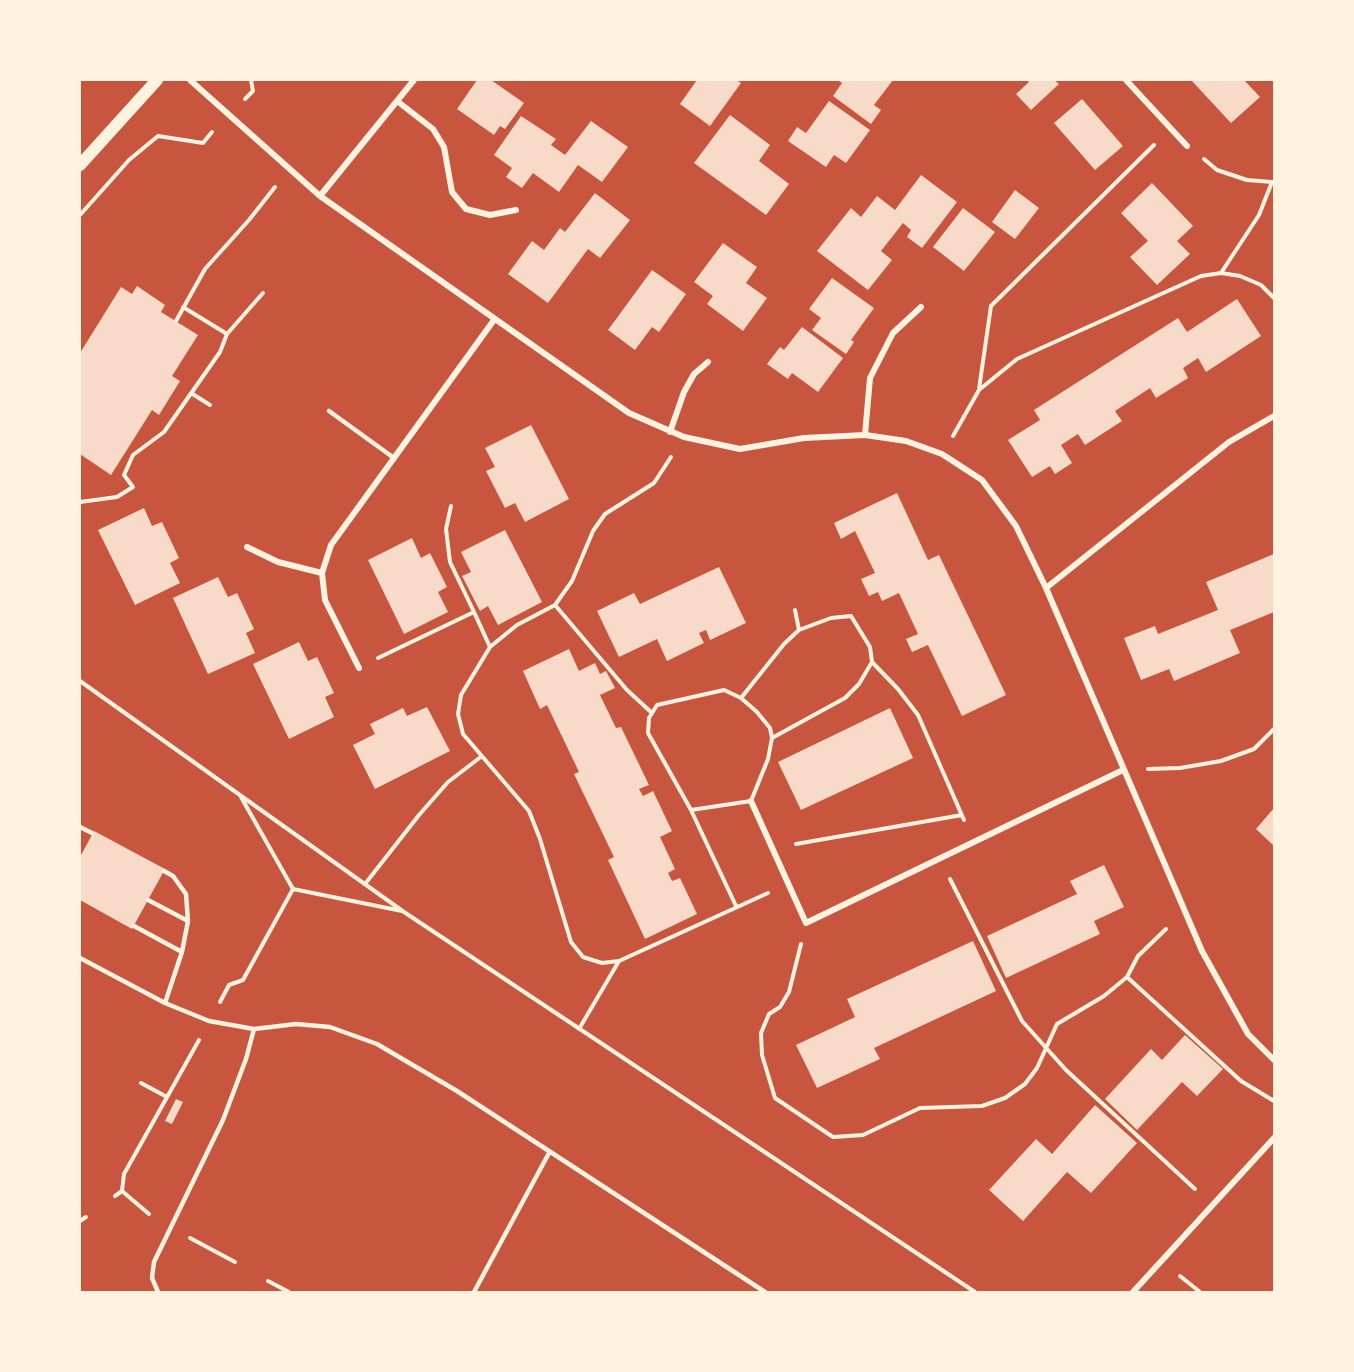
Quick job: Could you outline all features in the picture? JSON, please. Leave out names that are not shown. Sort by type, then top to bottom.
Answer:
[{"type":"main road","points":[[80,165],[157,80]]},
{"type":"street","points":[[190,80],[287,169],[320,196],[629,413],[684,437],[740,449],[804,438],[865,435],[906,441],[942,454],[982,480],[1016,526],[1046,588],[1184,914],[1202,951],[1248,1035],[1275,1060]]},
{"type":"street","points":[[320,196],[414,80]]},
{"type":"street","points":[[1126,80],[1187,146]]},
{"type":"street","points":[[398,101],[433,129],[444,147],[452,192],[466,209],[490,215],[516,210]]},
{"type":"street","points":[[865,435],[870,378],[893,333],[921,307]]},
{"type":"street","points":[[359,668],[325,600],[322,573],[331,545],[494,320]]},
{"type":"street","points":[[670,432],[684,392],[694,374],[708,362]]},
{"type":"street","points":[[1046,588],[1229,442],[1275,416]]},
{"type":"street","points":[[247,547],[278,562],[322,573]]},
{"type":"street","points":[[751,801],[806,923],[941,860],[1123,770]]},
{"type":"street","points":[[1133,1293],[1275,1138]]},
{"type":"lane","points":[[329,411],[394,458]]},
{"type":"lane","points":[[80,827],[92,833]]},
{"type":"lane","points":[[164,871],[173,876],[186,894],[188,921],[182,952],[165,1003]]},
{"type":"lane","points":[[148,900],[188,921]]},
{"type":"lane","points":[[134,926],[182,952]]},
{"type":"lane","points":[[80,957],[165,1003],[209,1021],[254,1029],[296,1024],[330,1027],[356,1034],[458,1091],[765,1293]]},
{"type":"lane","points":[[158,1293],[152,1278],[154,1262],[223,1120],[246,1059],[254,1029]]},
{"type":"lane","points":[[474,1293],[549,1153]]},
{"type":"path","points":[[248,96],[253,91],[251,80]]},
{"type":"path","points":[[979,390],[991,306],[1107,189],[1171,130]]},
{"type":"path","points":[[80,215],[129,160],[158,136],[203,143],[209,137]]},
{"type":"path","points":[[1187,146],[1217,170],[1247,180],[1273,182],[1258,215],[1221,273]]},
{"type":"path","points":[[176,321],[205,269],[249,220],[287,169]]},
{"type":"path","points":[[942,454],[979,390],[1017,359],[1201,276],[1221,273],[1240,276],[1262,285],[1275,298]]},
{"type":"path","points":[[80,502],[117,497],[134,487],[124,475],[133,455],[164,432],[220,352],[227,334],[263,294]]},
{"type":"path","points":[[183,307],[227,334]]},
{"type":"path","points":[[191,393],[210,405]]},
{"type":"path","points":[[684,437],[654,483],[605,514],[593,531],[572,581],[555,605],[517,625],[490,646],[461,695],[458,714],[463,734],[529,811],[540,838],[571,942],[583,957],[602,963],[619,961],[787,884]]},
{"type":"path","points":[[126,450],[133,455]]},
{"type":"path","points":[[451,506],[446,529],[450,562],[490,646]]},
{"type":"path","points":[[555,605],[627,690],[652,712]]},
{"type":"path","points":[[795,610],[799,630]]},
{"type":"path","points":[[359,668],[474,612]]},
{"type":"path","points":[[741,698],[784,644],[799,630],[831,618],[851,616],[870,647],[872,663],[898,689],[918,715],[974,843]]},
{"type":"path","points":[[772,738],[845,698],[859,684],[872,663]]},
{"type":"path","points":[[80,681],[404,912],[975,1293]]},
{"type":"path","points":[[691,810],[751,801],[772,738],[770,728],[757,712],[741,698],[724,690],[657,705],[652,712],[648,733],[691,810],[736,906]]},
{"type":"path","points":[[1123,770],[1180,768],[1221,761],[1254,749],[1275,729]]},
{"type":"path","points":[[365,884],[418,815],[448,782],[482,756]]},
{"type":"path","points":[[239,793],[293,889],[404,912]]},
{"type":"path","points":[[772,848],[962,815]]},
{"type":"path","points":[[941,860],[1022,1021],[1066,1070],[1213,1205]]},
{"type":"path","points":[[225,994],[229,985],[243,980],[293,889]]},
{"type":"path","points":[[806,923],[789,992],[780,1007],[769,1014],[761,1033],[762,1055],[775,1098],[833,1137],[863,1135],[920,1108],[982,1106],[1005,1098],[1031,1076],[1057,1024],[1104,996],[1127,977],[1138,956],[1184,914]]},
{"type":"path","points":[[579,1029],[619,961]]},
{"type":"path","points":[[1127,977],[1241,1081],[1275,1101]]},
{"type":"path","points":[[122,1191],[124,1174],[192,1051]]},
{"type":"path","points":[[141,1083],[167,1097]]},
{"type":"path","points":[[114,1196],[122,1191]]},
{"type":"path","points":[[122,1191],[149,1214]]},
{"type":"path","points":[[80,1221],[86,1217]]},
{"type":"path","points":[[188,1236],[235,1262]]},
{"type":"path","points":[[267,1281],[289,1293]]},
{"type":"building","points":[[477,80],[491,80],[524,103],[505,129],[500,126],[494,135],[457,109]]},
{"type":"building","points":[[697,80],[736,80],[741,83],[710,126],[680,104]]},
{"type":"building","points":[[838,80],[893,80],[874,105],[881,110],[871,124],[833,96],[842,83]]},
{"type":"building","points":[[1026,80],[1054,80],[1059,84],[1031,110],[1016,94],[1029,82]]},
{"type":"building","points":[[1191,80],[1244,80],[1260,97],[1231,123]]},
{"type":"building","points":[[1082,99],[1123,146],[1095,170],[1054,123]]},
{"type":"building","points":[[829,101],[870,130],[846,163],[834,155],[826,167],[788,141],[797,127],[806,133]]},
{"type":"building","points":[[730,115],[770,145],[759,161],[789,184],[766,215],[694,163]]},
{"type":"building","points":[[521,116],[556,139],[551,145],[565,155],[591,121],[628,147],[602,182],[578,165],[559,192],[533,173],[522,188],[506,177],[512,168],[494,155]]},
{"type":"building","points":[[921,175],[957,202],[922,248],[907,237],[911,230],[903,223],[881,251],[892,260],[868,290],[817,251],[851,208],[861,217],[877,196],[895,210]]},
{"type":"building","points":[[1152,183],[1193,226],[1177,241],[1190,254],[1157,285],[1130,257],[1148,241],[1121,213]]},
{"type":"building","points":[[1015,190],[1039,208],[1015,239],[992,222]]},
{"type":"building","points":[[595,193],[630,220],[600,258],[588,249],[548,303],[508,274],[532,241],[544,250],[560,228],[565,232]]},
{"type":"building","points":[[963,208],[995,232],[964,271],[933,247]]},
{"type":"building","points":[[723,243],[757,267],[746,283],[767,298],[743,331],[707,304],[713,296],[694,282]]},
{"type":"building","points":[[652,270],[686,294],[659,332],[652,327],[635,350],[608,330]]},
{"type":"building","points":[[832,278],[874,308],[851,340],[854,342],[846,354],[812,330],[821,318],[809,309]]},
{"type":"building","points":[[137,286],[165,305],[161,312],[198,335],[172,376],[180,381],[159,415],[152,410],[111,475],[80,454],[80,353],[121,287],[132,294]]},
{"type":"building","points":[[1237,299],[1261,336],[1206,372],[1198,358],[1183,368],[1188,378],[1156,398],[1150,388],[1115,411],[1122,421],[1085,445],[1078,434],[1061,445],[1072,463],[1055,474],[1050,466],[1032,477],[1008,440],[1040,420],[1034,410],[1178,318],[1187,332]]},
{"type":"building","points":[[802,327],[843,358],[818,392],[792,373],[788,379],[767,364],[780,347],[784,350]]},
{"type":"building","points":[[531,425],[569,499],[525,522],[515,503],[505,508],[486,471],[495,467],[485,448]]},
{"type":"building","points":[[897,493],[928,560],[939,555],[1006,695],[962,716],[928,645],[912,652],[906,639],[918,634],[899,593],[882,601],[878,592],[869,596],[861,579],[875,573],[855,531],[841,539],[834,523]]},
{"type":"building","points":[[144,508],[152,526],[162,522],[179,558],[170,563],[180,583],[135,605],[98,530]]},
{"type":"building","points":[[505,530],[542,602],[498,625],[488,606],[480,611],[462,576],[471,572],[461,552]]},
{"type":"building","points":[[412,538],[421,558],[430,553],[447,587],[438,592],[448,612],[404,634],[368,560]]},
{"type":"building","points":[[1274,554],[1274,612],[1230,630],[1240,653],[1174,681],[1169,669],[1141,680],[1124,638],[1155,626],[1158,634],[1218,610],[1206,582]]},
{"type":"building","points":[[719,567],[746,623],[710,640],[706,630],[699,633],[704,643],[667,661],[657,639],[619,657],[597,611],[634,593],[640,604]]},
{"type":"building","points":[[218,577],[228,597],[237,593],[254,629],[246,633],[255,653],[208,674],[173,598]]},
{"type":"building","points":[[299,642],[308,661],[317,657],[334,693],[325,697],[334,717],[289,739],[253,664]]},
{"type":"building","points":[[569,649],[579,671],[595,663],[600,674],[606,671],[615,688],[600,695],[616,728],[621,727],[649,785],[639,789],[643,796],[653,791],[672,831],[660,837],[675,869],[668,873],[672,881],[680,878],[697,914],[645,939],[608,860],[614,857],[574,774],[579,772],[547,705],[540,709],[523,671]]},
{"type":"building","points":[[427,707],[450,751],[375,789],[353,745],[375,734],[370,724],[403,708],[407,716]]},
{"type":"building","points":[[890,708],[913,758],[801,810],[778,762]]},
{"type":"building","points":[[1274,808],[1274,846],[1256,829]]},
{"type":"building","points":[[94,831],[165,869],[132,929],[80,900],[80,857]]},
{"type":"building","points":[[1104,865],[1124,907],[1094,921],[1100,934],[1006,978],[987,936],[1077,894],[1070,881]]},
{"type":"building","points":[[973,941],[996,991],[874,1048],[880,1059],[817,1088],[796,1045],[855,1017],[847,999]]},
{"type":"building","points":[[1185,1035],[1223,1069],[1197,1096],[1182,1082],[1137,1130],[1105,1099],[1151,1049],[1162,1060]]},
{"type":"building","points":[[176,1099],[183,1102],[172,1124],[165,1121]]},
{"type":"building","points":[[1095,1105],[1137,1143],[1091,1193],[1067,1172],[1023,1221],[989,1190],[1036,1139],[1052,1154]]}]
